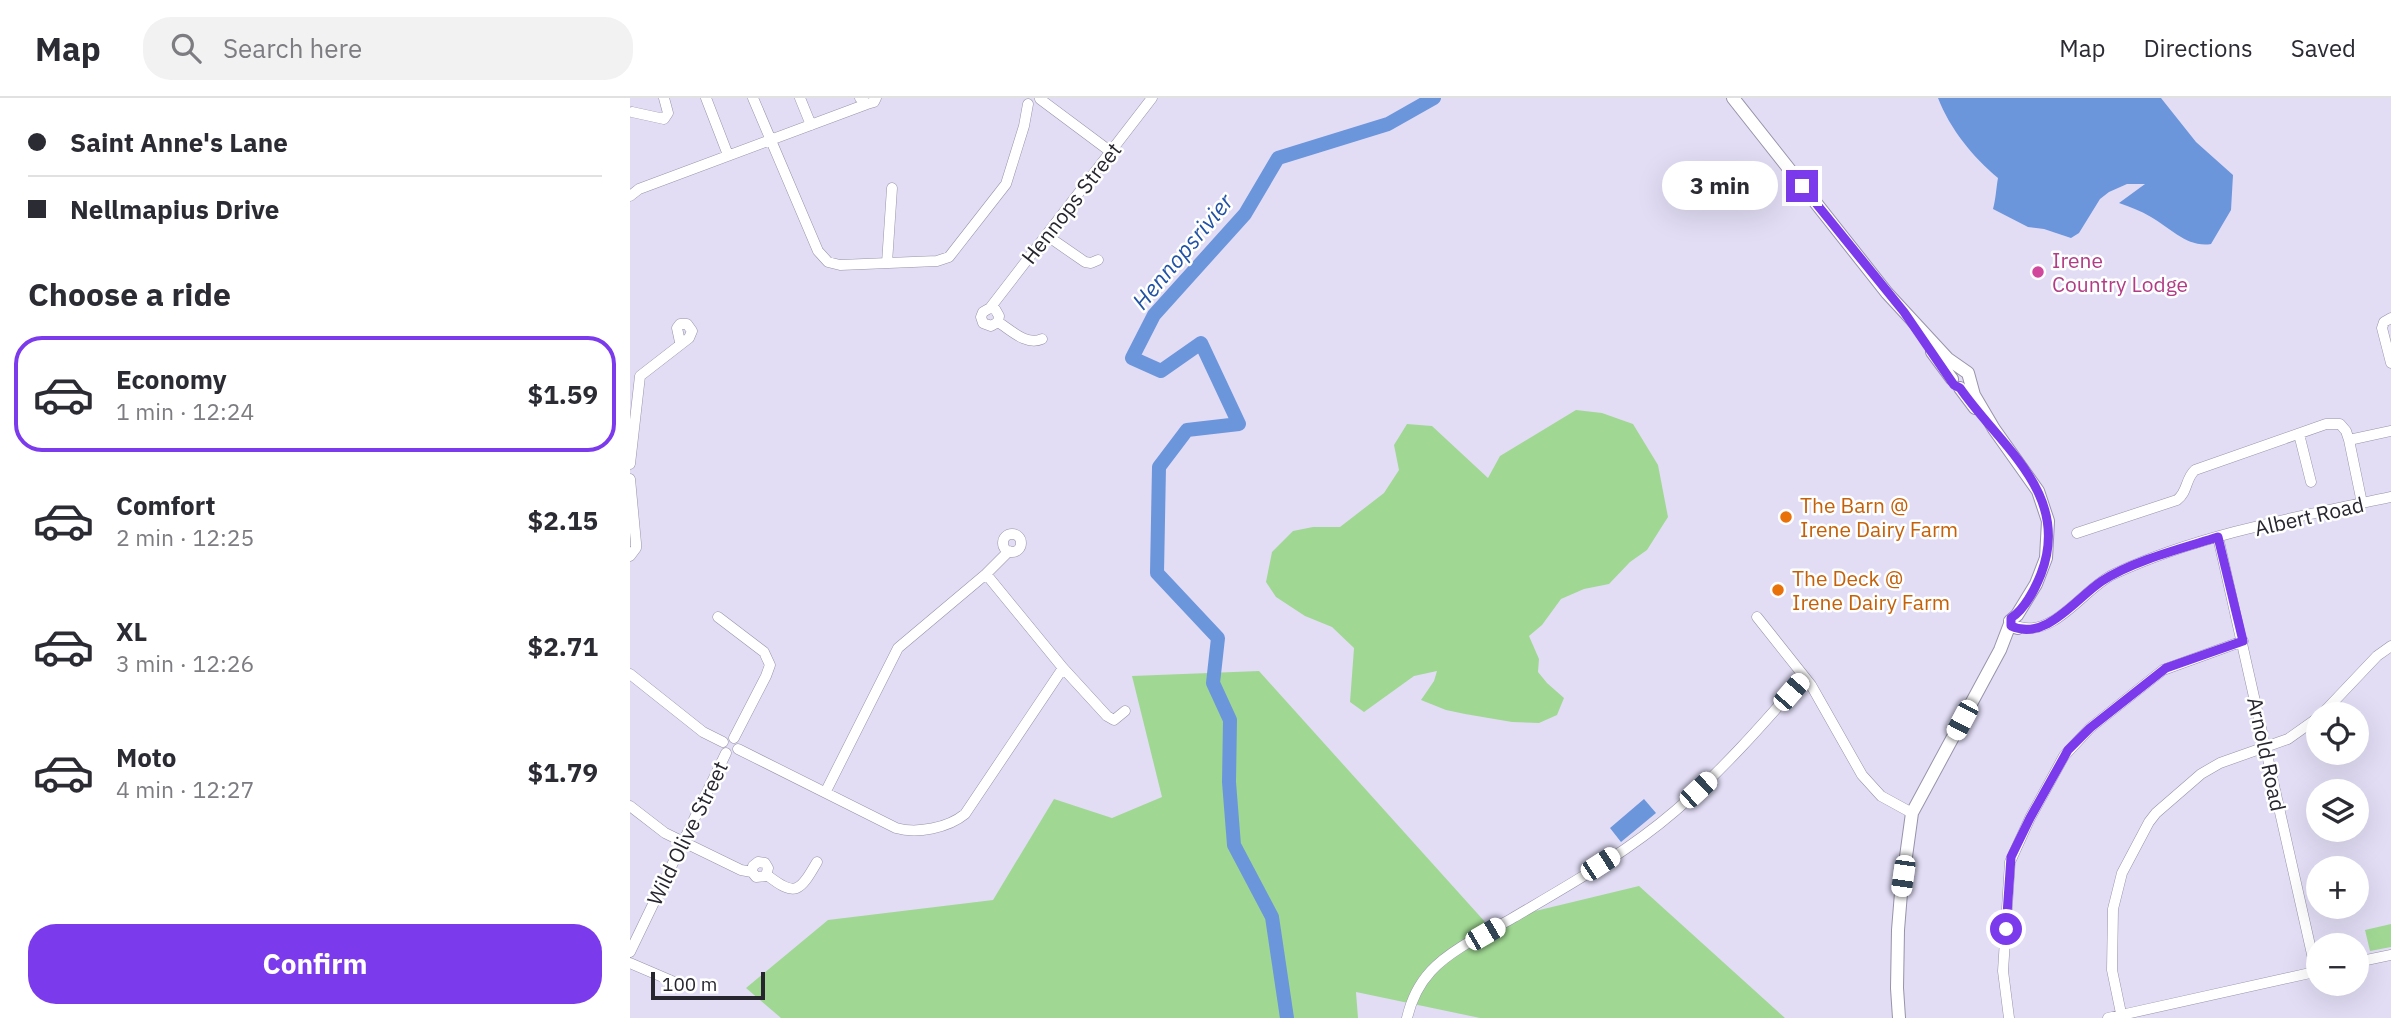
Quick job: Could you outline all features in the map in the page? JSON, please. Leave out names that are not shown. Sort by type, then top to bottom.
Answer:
[{"type":"main road","points":[[1733,98],[1904,312],[1914,330],[1961,380],[2031,480],[2046,510],[2046,558],[2036,584],[2018,622],[2000,650],[1912,813],[1900,893],[1896,980],[1899,1018]]},
{"type":"street","points":[[632,112],[664,119],[668,113],[664,98]]},
{"type":"street","points":[[706,98],[727,155]]},
{"type":"street","points":[[753,98],[818,251],[832,264],[942,261],[953,254],[1006,184],[1024,126],[1026,101],[1035,104],[1040,98],[1111,152]]},
{"type":"street","points":[[800,98],[811,125]]},
{"type":"street","points":[[630,196],[639,189],[727,155],[843,114],[868,100],[888,98]]},
{"type":"street","name":"Hennops Street","points":[[1042,338],[1028,341],[998,321],[999,313],[990,308],[1152,98]]},
{"type":"street","points":[[887,263],[892,188]]},
{"type":"street","points":[[1046,235],[1085,262],[1098,260]]},
{"type":"street","points":[[2391,318],[2384,322],[2382,328],[2391,363]]},
{"type":"street","points":[[630,464],[635,375],[680,342]]},
{"type":"street","points":[[2077,533],[2177,500],[2183,495],[2188,478],[2195,470],[2335,423],[2344,427],[2349,440],[2362,503]]},
{"type":"street","points":[[2349,440],[2391,431]]},
{"type":"street","points":[[2299,434],[2311,482]]},
{"type":"street","points":[[630,479],[636,542],[631,554]]},
{"type":"street","name":"Albert Road","points":[[2018,622],[2042,627],[2058,618],[2089,590],[2113,574],[2218,537],[2391,497]]},
{"type":"street","name":"Arnold Road","points":[[2218,537],[2308,933]]},
{"type":"street","points":[[826,792],[898,648],[986,574],[1009,551]]},
{"type":"street","points":[[986,574],[1063,668],[1107,716],[1114,720],[1125,710]]},
{"type":"street","name":"Wild Olive Street","points":[[718,617],[764,652],[770,665],[736,744]]},
{"type":"street","points":[[1757,617],[1811,685],[1862,775],[1881,796],[1912,813]]},
{"type":"street","points":[[2009,1018],[2003,971],[2010,862],[2059,763],[2090,728],[2163,670],[2243,641]]},
{"type":"street","points":[[2333,702],[2377,656],[2391,646]]},
{"type":"street","points":[[724,747],[728,737],[736,744],[901,830],[918,830],[952,823],[965,814],[1063,668]]},
{"type":"street","points":[[630,674],[732,754],[736,744]]},
{"type":"street","points":[[1407,1018],[1420,987],[1438,965],[1576,880],[1639,839],[1675,811],[1717,772],[1804,677]]},
{"type":"street","points":[[2122,1016],[2112,970],[2113,909],[2122,873],[2144,830],[2156,813],[2201,774],[2220,763],[2266,749],[2288,739],[2306,726]]},
{"type":"street","name":"Wild Olive Street","points":[[630,952],[684,841],[724,747]]},
{"type":"street","points":[[630,806],[665,832],[741,870],[752,872],[755,864],[763,862],[768,868],[767,875],[788,890],[803,885],[817,862]]},
{"type":"street","points":[[2369,960],[2391,955]]},
{"type":"street","points":[[630,963],[679,984]]},
{"type":"street","points":[[2108,1018],[2306,974]]},
{"type":"green space","points":[[1576,410],[1602,413],[1633,424],[1658,465],[1668,517],[1647,550],[1630,562],[1609,584],[1584,589],[1561,599],[1542,625],[1529,636],[1539,659],[1538,672],[1564,698],[1557,715],[1539,723],[1512,722],[1446,710],[1421,700],[1434,681],[1437,671],[1414,676],[1364,712],[1350,702],[1354,648],[1332,627],[1305,616],[1276,597],[1266,582],[1272,552],[1293,531],[1313,527],[1340,527],[1384,493],[1399,470],[1394,445],[1407,424],[1432,426],[1488,478],[1500,456]]},
{"type":"green space","points":[[1259,671],[1486,923],[1639,886],[1785,1018],[1480,1018],[1356,992],[1358,1018],[781,1018],[746,988],[828,920],[993,900],[1054,799],[1112,818],[1162,797],[1132,676]]},
{"type":"green space","points":[[2391,924],[2391,947],[2370,951],[2369,933],[2365,930]]},
{"type":"water","points":[[1938,98],[2161,98],[2196,142],[2233,175],[2231,210],[2211,244],[2195,243],[2147,215],[2119,203],[2145,184],[2127,184],[2100,199],[2079,233],[2071,238],[2028,227],[1993,209],[1998,178],[1963,142]]},
{"type":"water","points":[[1644,799],[1656,813],[1621,842],[1610,828]]},
{"type":"waterway","name":"Hennopsrivier","points":[[1287,1018],[1272,917],[1234,845],[1229,782],[1230,720],[1213,683],[1218,638],[1157,573],[1159,467],[1187,430],[1239,424],[1201,343],[1161,371],[1132,358],[1154,315],[1245,214],[1278,158],[1388,124],[1434,98]]},
{"type":"place","name":"Irene Country Lodge","points":[[2038,272]]},
{"type":"place","name":"The Barn @ Irene Dairy Farm","points":[[1786,517]]},
{"type":"place","name":"The Deck @ Irene Dairy Farm","points":[[1778,590]]},
{"type":"route","points":[[1802,186],[1904,312],[1954,385],[1960,388],[1994,429],[2031,480],[2044,503],[2048,521],[2046,558],[2028,598],[2017,615],[2011,618],[2011,626],[2033,629],[2049,624],[2089,590],[2113,574],[2218,537],[2243,641],[2166,668],[2090,728],[2068,750],[2011,857],[2006,929]]}]
